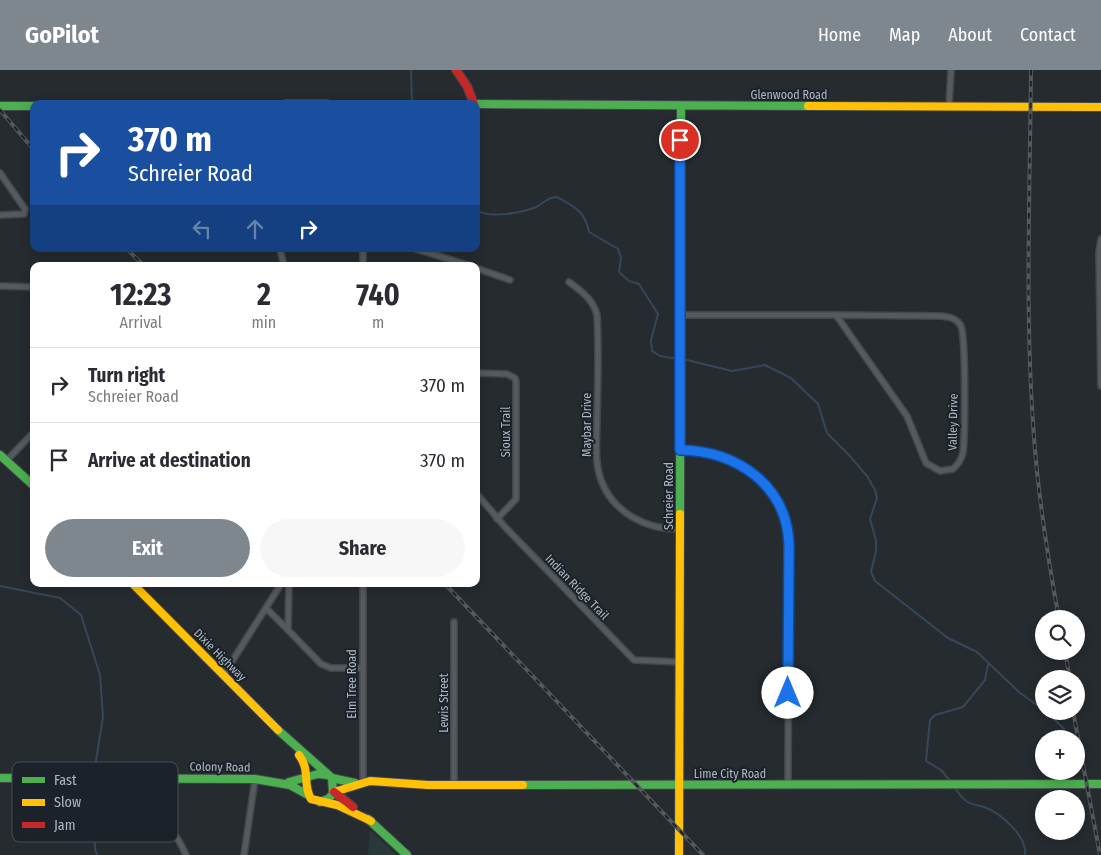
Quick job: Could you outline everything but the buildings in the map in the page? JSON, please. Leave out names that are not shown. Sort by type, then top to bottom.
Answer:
[{"type":"street","points":[[456,70],[467,86],[473,100]]},
{"type":"street","points":[[949,107],[951,70]]},
{"type":"street","name":"Glenwood Road","points":[[480,104],[1101,107]]},
{"type":"street","points":[[0,106],[30,106]]},
{"type":"street","name":"Schreier Road","points":[[679,855],[680,106]]},
{"type":"street","points":[[0,173],[25,209],[24,214],[0,215]]},
{"type":"street","points":[[1101,239],[1099,252],[1101,386]]},
{"type":"street","points":[[426,252],[458,262]]},
{"type":"street","points":[[480,269],[510,280]]},
{"type":"street","name":"Maybar Drive","points":[[569,282],[584,294],[595,307],[597,315],[597,447],[601,480],[612,498],[634,519],[658,528],[680,528]]},
{"type":"street","points":[[0,286],[30,287]]},
{"type":"street","name":"Valley Drive","points":[[680,315],[836,315],[942,316],[957,320],[960,324],[964,345],[964,438],[961,460],[954,469],[940,471],[926,463],[907,416],[836,315]]},
{"type":"street","name":"Sioux Trail","points":[[480,373],[507,374],[514,378],[516,382],[516,499],[497,518]]},
{"type":"street","points":[[7,460],[30,436]]},
{"type":"street","points":[[680,450],[719,455],[746,468],[773,495],[787,520],[789,545],[788,785]]},
{"type":"street","points":[[0,455],[30,482]]},
{"type":"street","name":"Indian Ridge Trail","points":[[480,498],[497,518],[634,660],[679,662]]},
{"type":"street","name":"Dixie Highway","points":[[136,587],[290,742],[330,777]]},
{"type":"street","points":[[224,674],[279,587]]},
{"type":"street","points":[[288,630],[289,587]]},
{"type":"street","name":"Elm Tree Road","points":[[358,784],[363,587]]},
{"type":"street","points":[[266,608],[321,664],[331,668],[362,668]]},
{"type":"street","name":"Lewis Street","points":[[454,622],[454,784]]},
{"type":"street","name":"Dixie Highway","points":[[290,742],[307,764],[309,778],[306,787],[308,795]]},
{"type":"street","points":[[309,778],[318,773],[330,777],[334,792],[371,821],[407,855]]},
{"type":"street","name":"Lime City Road","points":[[330,777],[358,784]]},
{"type":"street","name":"Colony Road","points":[[178,778],[277,779],[295,782],[309,778]]},
{"type":"street","points":[[244,855],[257,779]]},
{"type":"street","name":"Colony Road","points":[[257,779],[292,786],[304,790],[308,795]]},
{"type":"street","name":"Lime City Road","points":[[334,792],[370,781],[416,785],[1101,784]]},
{"type":"street","points":[[351,806],[347,795],[358,784]]},
{"type":"street","points":[[320,802],[328,800],[334,792]]},
{"type":"street","points":[[308,795],[320,802],[349,809],[371,821]]},
{"type":"street","points":[[178,842],[186,855]]},
{"type":"shaded area","points":[[370,830],[397,855],[368,855]]},
{"type":"waterway","points":[[411,70],[412,100]]},
{"type":"waterway","points":[[480,212],[497,215],[514,213],[536,207],[554,197],[574,207],[582,214],[589,232],[618,249],[621,258],[619,272],[629,281],[639,284],[658,314],[651,340],[652,351],[660,356],[678,359]]},
{"type":"waterway","points":[[683,359],[732,371],[765,365],[791,378],[818,404],[827,433],[867,476],[875,490],[877,498],[870,519],[876,540],[876,551],[871,572],[875,581],[948,638],[977,652],[1020,693],[1035,704]]},
{"type":"waterway","points":[[0,586],[60,598],[81,615],[100,675],[103,717],[96,762]]},
{"type":"waterway","points":[[951,782],[941,770],[926,761],[930,720],[935,715],[963,707],[985,680],[988,665]]},
{"type":"waterway","points":[[1055,720],[1064,729]]},
{"type":"waterway","points":[[954,786],[966,801],[991,810],[1012,826],[1022,840],[1025,855]]},
{"type":"waterway","points":[[95,842],[97,855]]},
{"type":"railway","points":[[1031,70],[1029,246],[1031,379],[1040,497],[1058,610]]},
{"type":"railway","points":[[0,110],[30,145]]},
{"type":"railway","points":[[130,252],[140,262]]},
{"type":"railway","points":[[448,587],[703,855]]},
{"type":"railway","points":[[1067,660],[1068,670]]},
{"type":"railway","points":[[1075,720],[1100,855]]},
{"type":"traffic: fast","points":[[480,104],[808,106]]},
{"type":"traffic: fast","points":[[0,106],[30,106]]},
{"type":"traffic: fast","points":[[680,514],[681,106]]},
{"type":"traffic: fast","points":[[0,455],[30,482]]},
{"type":"traffic: fast","points":[[278,730],[332,778],[333,794],[328,799],[320,802]]},
{"type":"traffic: fast","points":[[289,782],[318,774],[327,775]]},
{"type":"traffic: fast","points":[[0,778],[12,778]]},
{"type":"traffic: fast","points":[[332,778],[355,783]]},
{"type":"traffic: fast","points":[[178,779],[255,779],[290,785],[308,795]]},
{"type":"traffic: fast","points":[[523,785],[1101,784]]},
{"type":"traffic: fast","points":[[368,819],[407,855]]},
{"type":"traffic: slow","points":[[808,106],[1101,107]]},
{"type":"traffic: slow","points":[[679,855],[680,514]]},
{"type":"traffic: slow","points":[[136,587],[278,730]]},
{"type":"traffic: slow","points":[[299,755],[305,767],[307,788],[311,799],[337,805],[371,821]]},
{"type":"traffic: slow","points":[[334,792],[370,781],[428,785],[523,785]]},
{"type":"traffic: jam","points":[[456,70],[467,86],[472,100]]},
{"type":"traffic: jam","points":[[334,792],[353,807]]},
{"type":"route","points":[[680,140],[680,450],[706,452],[735,461],[765,485],[784,513],[789,533],[788,693]]}]
